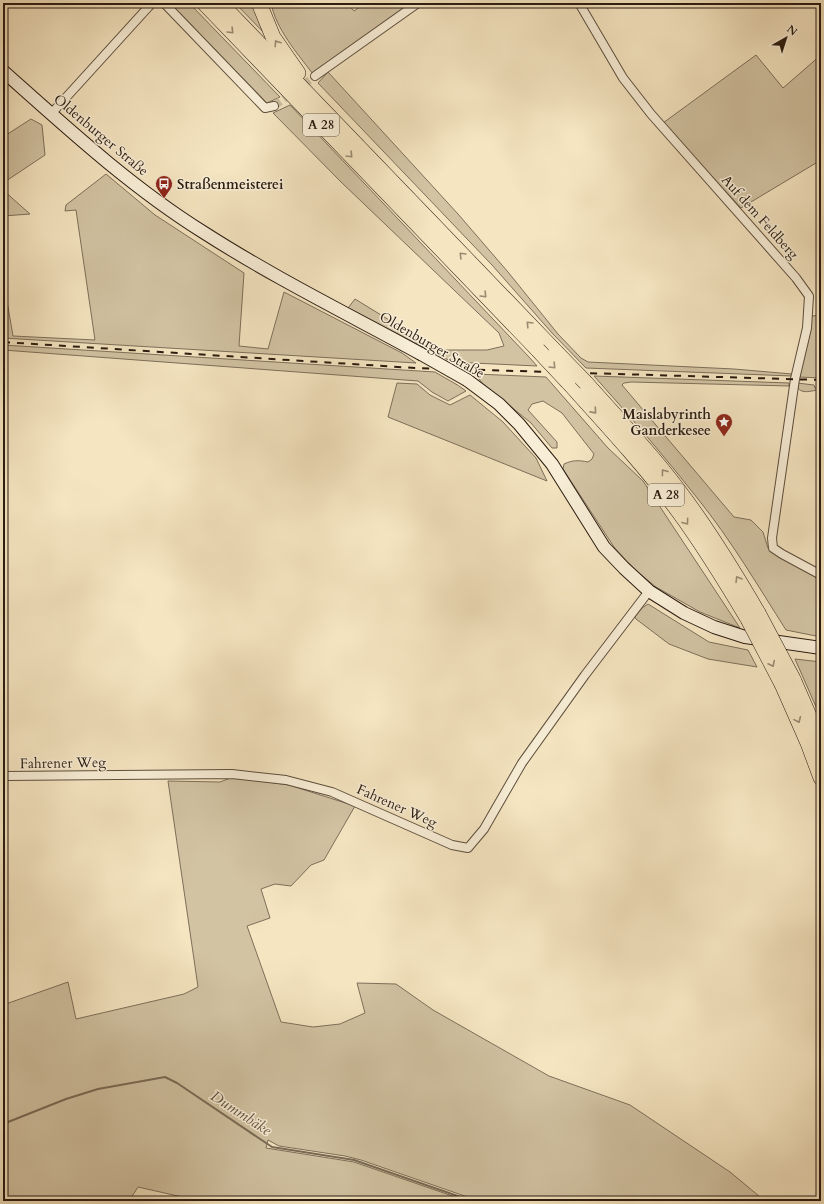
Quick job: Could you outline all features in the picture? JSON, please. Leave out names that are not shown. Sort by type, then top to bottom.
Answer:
[{"type":"highway","name":"A 28","points":[[204,3],[538,350],[622,442],[678,511],[753,616]]},
{"type":"highway","name":"A 28","points":[[220,3],[586,383],[666,475],[737,577],[753,616],[821,744]]},
{"type":"highway","points":[[259,3],[273,36],[304,81],[313,99]]},
{"type":"highway","name":"A 28","points":[[788,682],[821,778]]},
{"type":"main road","name":"Oldenburger Straße","points":[[3,71],[102,158],[157,200],[203,232],[278,276],[467,380],[499,404],[519,424],[552,464],[604,547],[649,591],[684,613],[714,627],[744,637],[821,648]]},
{"type":"street","points":[[51,114],[152,3]]},
{"type":"street","points":[[164,3],[265,108],[274,106]]},
{"type":"street","points":[[315,76],[418,3]]},
{"type":"street","name":"Auf dem Feldberg","points":[[579,3],[622,78],[650,114],[796,278],[809,296],[807,328],[795,379],[772,538],[773,548],[821,575]]},
{"type":"street","name":"Fahrener Weg","points":[[3,776],[232,774],[286,780],[332,792],[452,845],[468,848],[484,830],[522,763],[585,675],[649,591]]},
{"type":"shaded area","points":[[170,3],[189,3],[280,97],[267,103]]},
{"type":"shaded area","points":[[235,3],[256,3],[269,38]]},
{"type":"shaded area","points":[[271,3],[347,3],[354,11],[365,3],[407,3],[406,7],[313,74],[282,31],[277,22]]},
{"type":"shaded area","points":[[756,55],[783,88],[821,55],[821,160],[741,208],[663,123]]},
{"type":"shaded area","points":[[328,72],[458,214],[508,272],[558,334],[581,358],[588,362],[734,369],[792,374],[792,376],[586,368],[552,333],[492,265],[318,83]]},
{"type":"shaded area","points":[[290,105],[537,366],[452,362],[348,308],[355,299],[438,350],[487,350],[504,346],[499,333],[341,182],[273,113]]},
{"type":"shaded area","points":[[31,119],[42,125],[45,155],[3,183],[3,137]]},
{"type":"shaded area","points":[[106,174],[155,215],[244,273],[239,346],[268,349],[284,292],[402,353],[416,363],[3,338],[3,278],[13,336],[95,340],[76,210],[65,211],[66,205]]},
{"type":"shaded area","points":[[3,190],[30,214],[3,216]]},
{"type":"shaded area","points":[[821,315],[821,378],[799,377],[812,316]]},
{"type":"shaded area","points":[[3,345],[435,372],[466,391],[448,401],[432,392],[418,381],[3,350]]},
{"type":"shaded area","points":[[475,374],[546,377],[608,448],[643,481],[740,628],[700,612],[656,587],[634,569],[614,547],[563,469],[564,464],[570,462],[588,462],[592,459],[594,454],[562,413],[543,401],[532,404],[528,410],[557,442],[557,448],[552,448],[531,423],[483,384]]},
{"type":"shaded area","points":[[594,376],[789,383],[789,386],[631,382],[624,383],[622,385],[734,517],[751,520],[763,532],[768,548],[783,559],[821,580],[821,637],[786,630],[744,563],[686,483]]},
{"type":"shaded area","points":[[397,383],[417,384],[430,395],[450,405],[470,395],[503,422],[536,458],[547,481],[388,417]]},
{"type":"shaded area","points":[[797,383],[814,385],[815,388],[821,389],[806,392],[802,391],[799,390]]},
{"type":"shaded area","points":[[648,604],[709,642],[748,650],[757,667],[708,659],[669,644],[636,619],[635,617],[642,608]]},
{"type":"shaded area","points":[[795,659],[821,662],[821,718]]},
{"type":"shaded area","points":[[233,777],[289,785],[355,806],[324,860],[311,865],[291,886],[275,884],[261,889],[270,918],[247,926],[281,1022],[313,1027],[340,1024],[365,1013],[357,983],[396,984],[433,1010],[549,1076],[630,1105],[730,1172],[765,1201],[479,1201],[361,1160],[345,1156],[279,1146],[268,1140],[266,1148],[354,1162],[467,1201],[200,1201],[138,1187],[129,1201],[3,1201],[3,1005],[68,982],[76,1019],[184,994],[198,987],[168,781],[220,782]]},
{"type":"waterway","name":"Dummbäke","points":[[3,1124],[66,1099],[98,1089],[165,1077],[177,1083],[272,1147],[354,1160],[472,1201]]},
{"type":"tunnel","points":[[274,106],[315,76]]},
{"type":"railway","points":[[3,342],[415,368],[821,380]]},
{"type":"place","name":"Straßenmeisterei","points":[[164,199]]},
{"type":"place","name":"Maislabyrinth Ganderkesee","points":[[724,437]]}]
